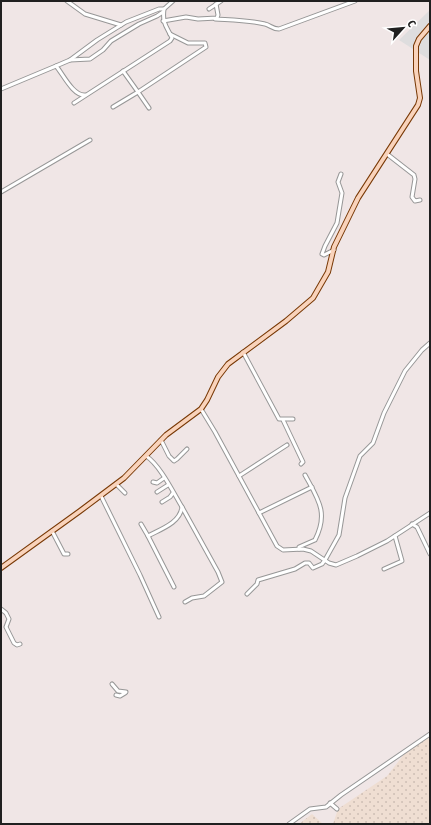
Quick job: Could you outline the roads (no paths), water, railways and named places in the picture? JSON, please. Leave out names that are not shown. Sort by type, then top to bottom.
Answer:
[{"type":"street","points":[[67,1],[85,14],[121,25]]},
{"type":"street","points":[[70,60],[90,59],[118,37],[139,24],[157,16],[173,1]]},
{"type":"street","points":[[209,9],[221,1]]},
{"type":"street","points":[[163,21],[186,17],[244,20],[265,24],[275,29],[279,29],[355,1]]},
{"type":"street","points":[[215,19],[218,15],[216,4]]},
{"type":"street","points":[[1,89],[70,60],[97,40],[121,25],[159,9],[163,10]]},
{"type":"street","points":[[74,103],[170,41],[172,38],[163,21],[163,10]]},
{"type":"street","points":[[2,566],[100,496],[129,473],[161,440],[201,409],[225,367],[286,321],[313,298],[328,272],[334,250],[358,198],[420,101],[416,46],[419,39],[430,26]]},
{"type":"street","points":[[113,107],[206,47],[204,43],[188,43],[169,33]]},
{"type":"street","points":[[56,66],[73,89],[81,95],[86,95]]},
{"type":"street","points":[[123,71],[149,108]]},
{"type":"street","points":[[1,192],[90,140]]},
{"type":"street","points":[[387,154],[414,175],[415,179],[412,197],[415,201],[420,200]]},
{"type":"street","points":[[334,250],[324,255],[322,254],[337,223],[342,193],[338,182],[341,174]]},
{"type":"street","points":[[247,594],[257,584],[258,580],[295,569],[305,563],[309,563],[313,568],[322,564],[325,560],[339,535],[345,498],[360,456],[372,442],[384,413],[405,371],[422,350],[430,344]]},
{"type":"street","points":[[243,352],[277,417],[284,420],[293,419]]},
{"type":"street","points":[[201,409],[277,546],[283,550],[299,549],[311,551],[325,560],[338,564],[374,548],[430,514]]},
{"type":"street","points":[[284,420],[302,460],[301,464]]},
{"type":"street","points":[[161,440],[169,456],[174,461],[187,448]]},
{"type":"street","points":[[239,476],[287,445]]},
{"type":"street","points":[[146,456],[164,478],[182,507],[222,582],[204,596],[192,598],[185,602]]},
{"type":"street","points":[[299,549],[299,546],[315,540],[322,522],[320,502],[305,475]]},
{"type":"street","points":[[153,482],[157,483],[164,478]]},
{"type":"street","points":[[116,484],[125,493]]},
{"type":"street","points":[[157,492],[168,485]]},
{"type":"street","points":[[259,513],[312,487]]},
{"type":"street","points":[[162,502],[170,498],[173,494]]},
{"type":"street","points":[[100,496],[140,575],[159,617]]},
{"type":"street","points":[[148,536],[177,519],[182,507]]},
{"type":"street","points":[[141,524],[174,587]]},
{"type":"street","points":[[412,524],[417,528],[430,554]]},
{"type":"street","points":[[52,531],[64,554],[68,554]]},
{"type":"street","points":[[384,569],[402,561],[394,536]]},
{"type":"street","points":[[1,609],[6,613],[9,619],[6,627],[14,643],[17,645],[20,644]]},
{"type":"street","points":[[112,684],[118,691],[127,692],[120,696],[116,695]]},
{"type":"street","points":[[289,824],[310,809],[326,807],[341,795],[430,734]]},
{"type":"street","points":[[330,804],[337,809]]}]
